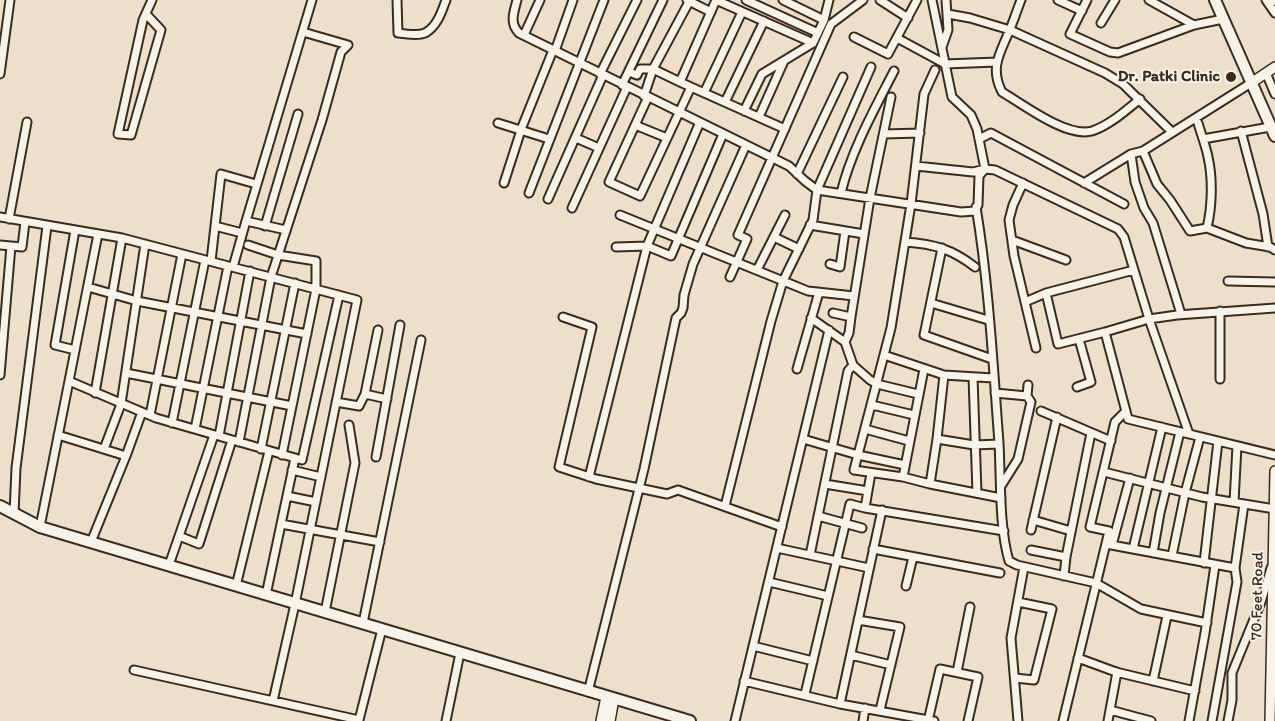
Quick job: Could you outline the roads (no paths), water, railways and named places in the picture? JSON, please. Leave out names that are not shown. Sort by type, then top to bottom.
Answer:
[{"type":"main road","points":[[1214,0],[1253,81],[1275,136]]},
{"type":"main road","points":[[0,506],[40,527],[690,721]]},
{"type":"street","points":[[0,74],[10,0]]},
{"type":"street","points":[[146,14],[161,30],[131,135],[118,134],[139,37],[146,14],[152,0]]},
{"type":"street","points":[[195,429],[230,266],[246,221],[312,0]]},
{"type":"street","points":[[397,0],[398,33],[420,34],[426,33],[440,17],[446,0]]},
{"type":"street","points":[[517,0],[512,19],[514,28],[524,35],[789,166],[817,190],[961,212],[974,211],[978,205],[979,176],[985,169]]},
{"type":"street","points":[[524,35],[540,0]]},
{"type":"street","points":[[504,183],[521,130],[574,0]]},
{"type":"street","points":[[528,193],[604,0]]},
{"type":"street","points":[[548,198],[576,138],[601,74],[637,0]]},
{"type":"street","points":[[572,208],[625,86],[629,72],[663,0]]},
{"type":"street","points":[[691,87],[640,196],[609,182],[635,125],[646,96],[653,69],[688,0],[711,12]]},
{"type":"street","points":[[680,82],[716,0],[812,43]]},
{"type":"street","points":[[746,0],[818,33]]},
{"type":"street","points":[[784,0],[824,20]]},
{"type":"street","points":[[744,111],[762,74],[812,43],[824,20],[828,0]]},
{"type":"street","points":[[730,277],[747,239],[738,235],[831,24],[863,0]]},
{"type":"street","points":[[880,0],[908,18]]},
{"type":"street","points":[[854,37],[888,54],[917,0]]},
{"type":"street","points":[[932,0],[952,97],[971,115],[979,139],[985,169]]},
{"type":"street","points":[[942,47],[948,30],[946,0]]},
{"type":"street","points":[[1021,0],[997,62],[998,82],[1002,92],[1064,128],[1079,133],[1092,131],[1111,122],[1140,99]]},
{"type":"street","points":[[1058,0],[1082,11]]},
{"type":"street","points":[[1087,0],[1070,34],[1110,52],[1118,53],[1194,25],[1223,19]]},
{"type":"street","points":[[1101,23],[1115,0]]},
{"type":"street","points":[[1149,0],[1194,25]]},
{"type":"street","points":[[1270,1],[1275,14]]},
{"type":"street","points":[[704,93],[742,12]]},
{"type":"street","points":[[948,14],[970,18],[1010,30],[1105,74],[1123,84],[1172,132]]},
{"type":"street","points":[[725,102],[764,21]]},
{"type":"street","points":[[178,536],[199,544],[236,441],[248,397],[271,277],[322,120],[341,52],[348,45],[303,32]]},
{"type":"street","points":[[897,38],[945,64],[997,62]]},
{"type":"street","points":[[1253,81],[1257,74],[1275,60]]},
{"type":"street","points":[[759,117],[784,61]]},
{"type":"street","points":[[725,506],[771,321],[783,281],[810,225],[817,190],[871,67]]},
{"type":"street","points":[[1084,183],[1131,154],[1143,151],[1275,67]]},
{"type":"street","points":[[629,72],[637,75],[640,69],[653,69],[785,129]]},
{"type":"street","points":[[935,70],[924,94],[911,204],[891,328],[878,384],[854,470],[902,477],[1001,498]]},
{"type":"street","points":[[841,193],[845,177],[869,121],[894,71]]},
{"type":"street","points":[[1266,73],[1275,94]]},
{"type":"street","points":[[797,174],[843,77]]},
{"type":"street","points":[[845,342],[849,333],[870,198],[891,97]]},
{"type":"street","points":[[265,226],[298,114]]},
{"type":"street","points":[[9,219],[27,122]]},
{"type":"street","points":[[589,477],[647,246],[700,122]]},
{"type":"street","points":[[498,123],[549,140]]},
{"type":"street","points":[[1198,123],[1208,158],[1210,183],[1207,228]]},
{"type":"street","points":[[635,125],[667,138]]},
{"type":"street","points":[[1203,139],[1270,126]]},
{"type":"street","points":[[1143,151],[1157,184],[1190,230],[1207,228],[1246,243],[1271,249],[1241,131]]},
{"type":"street","points":[[884,134],[920,133]]},
{"type":"street","points":[[979,139],[991,133],[1124,204]]},
{"type":"street","points":[[616,247],[647,246],[671,256],[723,134]]},
{"type":"street","points":[[576,138],[599,148]]},
{"type":"street","points":[[589,692],[640,488],[676,318],[683,308],[684,295],[693,264],[746,145]]},
{"type":"street","points":[[1131,154],[1135,182],[1144,208],[1153,223],[1180,314]]},
{"type":"street","points":[[916,166],[973,172],[985,169],[995,170],[1118,229],[1124,237],[1149,320],[1189,434]]},
{"type":"street","points":[[172,423],[215,226],[222,174],[256,184]]},
{"type":"street","points":[[1023,183],[1013,205],[1009,220],[1036,348]]},
{"type":"street","points":[[976,207],[982,241],[999,444],[1001,498],[1009,561],[1024,567],[1096,583],[1141,609],[1207,623]]},
{"type":"street","points":[[620,215],[808,291],[854,296]]},
{"type":"street","points":[[757,270],[785,215]]},
{"type":"street","points":[[0,217],[122,238],[357,300],[295,604],[273,701]]},
{"type":"street","points":[[246,221],[286,230]]},
{"type":"street","points":[[0,245],[22,247],[25,222]]},
{"type":"street","points":[[810,225],[864,234]]},
{"type":"street","points":[[14,514],[16,468],[47,226]]},
{"type":"street","points":[[215,226],[242,232]]},
{"type":"street","points":[[75,230],[56,346],[75,350]]},
{"type":"street","points":[[830,264],[840,267],[845,231]]},
{"type":"street","points":[[40,527],[98,234]]},
{"type":"street","points":[[774,237],[799,250]]},
{"type":"street","points":[[95,393],[122,238]]},
{"type":"street","points":[[1012,240],[1066,260]]},
{"type":"street","points":[[905,242],[929,244],[942,248],[963,257],[975,267]]},
{"type":"street","points":[[104,449],[122,404],[145,244]]},
{"type":"street","points":[[248,245],[278,255],[316,261],[316,289],[282,455]]},
{"type":"street","points":[[0,375],[4,291],[11,246]]},
{"type":"street","points":[[942,248],[924,335],[992,359]]},
{"type":"street","points":[[150,415],[182,254]]},
{"type":"street","points":[[1025,302],[1046,293],[1134,270]]},
{"type":"street","points":[[169,565],[178,536],[217,436],[250,271]]},
{"type":"street","points":[[1228,281],[1275,282]]},
{"type":"street","points":[[236,586],[265,450],[271,401],[295,283]]},
{"type":"street","points":[[88,287],[137,301],[307,334]]},
{"type":"street","points":[[797,369],[818,292]]},
{"type":"street","points":[[1046,293],[1058,344],[1149,320],[1180,314],[1275,308]]},
{"type":"street","points":[[69,381],[172,423],[302,460],[339,295]]},
{"type":"street","points":[[931,303],[988,320]]},
{"type":"street","points":[[1220,312],[1220,379]]},
{"type":"street","points":[[833,313],[851,317]]},
{"type":"street","points":[[563,318],[592,327],[559,467],[589,477],[667,494],[678,490],[782,527]]},
{"type":"street","points":[[811,318],[845,342],[853,365],[878,384],[918,394]]},
{"type":"street","points":[[376,457],[400,325]]},
{"type":"street","points":[[336,402],[359,406],[365,394],[378,330]]},
{"type":"street","points":[[735,721],[829,330]]},
{"type":"street","points":[[1105,332],[1128,419],[1275,455]]},
{"type":"street","points":[[1077,387],[1091,382],[1079,339]]},
{"type":"street","points":[[363,623],[421,340]]},
{"type":"street","points":[[884,355],[944,375],[993,378]]},
{"type":"street","points":[[810,555],[848,372],[853,365]]},
{"type":"street","points":[[902,477],[924,369]]},
{"type":"street","points":[[126,373],[292,406]]},
{"type":"street","points":[[930,484],[944,375]]},
{"type":"street","points":[[973,377],[977,493]]},
{"type":"street","points":[[1001,486],[1018,459],[1031,402],[1027,396],[1028,386]]},
{"type":"street","points":[[994,393],[1027,396]]},
{"type":"street","points":[[365,394],[387,399]]},
{"type":"street","points":[[872,405],[914,415]]},
{"type":"street","points":[[1041,411],[1111,441]]},
{"type":"street","points":[[1109,545],[1109,531],[1090,527],[1115,422],[1126,411]]},
{"type":"street","points":[[91,542],[142,412]]},
{"type":"street","points":[[1031,530],[1057,417]]},
{"type":"street","points":[[325,612],[354,463],[348,425]]},
{"type":"street","points":[[1133,549],[1162,427]]},
{"type":"street","points":[[865,429],[909,441]]},
{"type":"street","points":[[1153,553],[1160,513],[1180,432]]},
{"type":"street","points":[[1064,576],[1066,557],[1091,433]]},
{"type":"street","points":[[58,435],[126,456]]},
{"type":"street","points":[[1172,556],[1185,493],[1200,437]]},
{"type":"street","points":[[803,439],[905,466]]},
{"type":"street","points":[[937,439],[974,445],[999,444]]},
{"type":"street","points":[[1204,563],[1218,441]]},
{"type":"street","points":[[1234,502],[1237,446]]},
{"type":"street","points":[[266,595],[295,458]]},
{"type":"street","points":[[292,470],[321,477]]},
{"type":"street","points":[[1104,472],[1212,499],[1275,509]]},
{"type":"street","name":"70 Feet Road","points":[[1270,721],[1275,472]]},
{"type":"street","points":[[865,508],[871,473]]},
{"type":"street","points":[[1063,721],[1096,583],[1130,478]]},
{"type":"street","points":[[825,484],[868,491]]},
{"type":"street","points":[[287,496],[316,502]]},
{"type":"street","points":[[804,694],[850,504],[1004,531]]},
{"type":"street","points":[[1212,721],[1237,582],[1235,568],[1244,504]]},
{"type":"street","points":[[840,704],[882,510]]},
{"type":"street","points":[[818,516],[862,528]]},
{"type":"street","points":[[1033,520],[1071,531]]},
{"type":"street","points":[[281,524],[380,542]]},
{"type":"street","points":[[1109,545],[1235,568]]},
{"type":"street","points":[[777,548],[869,568]]},
{"type":"street","points":[[874,549],[1000,573]]},
{"type":"street","points":[[1031,550],[1066,557]]},
{"type":"street","points":[[906,586],[913,557]]},
{"type":"street","points":[[1228,721],[1232,700],[1232,673],[1261,602],[1274,562]]},
{"type":"street","points":[[1189,721],[1216,565]]},
{"type":"street","points":[[1018,721],[1011,638],[1024,567]]},
{"type":"street","points":[[769,582],[828,596]]},
{"type":"street","points":[[1015,678],[1034,680],[1052,609],[1018,602]]},
{"type":"street","points":[[957,672],[970,606]]},
{"type":"street","points":[[1153,681],[1167,616]]},
{"type":"street","points":[[858,620],[900,627],[880,710]]},
{"type":"street","points":[[134,670],[359,721],[382,629]]},
{"type":"street","points":[[753,646],[813,661]]},
{"type":"street","points":[[446,721],[460,653]]},
{"type":"street","points":[[851,655],[891,665]]},
{"type":"street","points":[[1078,658],[1117,672],[1195,691]]},
{"type":"street","points":[[744,681],[840,704],[880,710],[930,721],[940,669],[957,672],[978,677],[968,721]]},
{"type":"street","points":[[1108,721],[1117,672]]},
{"type":"street","points":[[601,721],[610,698]]},
{"type":"street","points":[[610,698],[610,721]]},
{"type":"street","points":[[863,721],[865,708]]},
{"type":"street","points":[[1110,710],[1151,721]]},
{"type":"place","name":"Dr. Patki Clinic","points":[[1231,77]]}]
